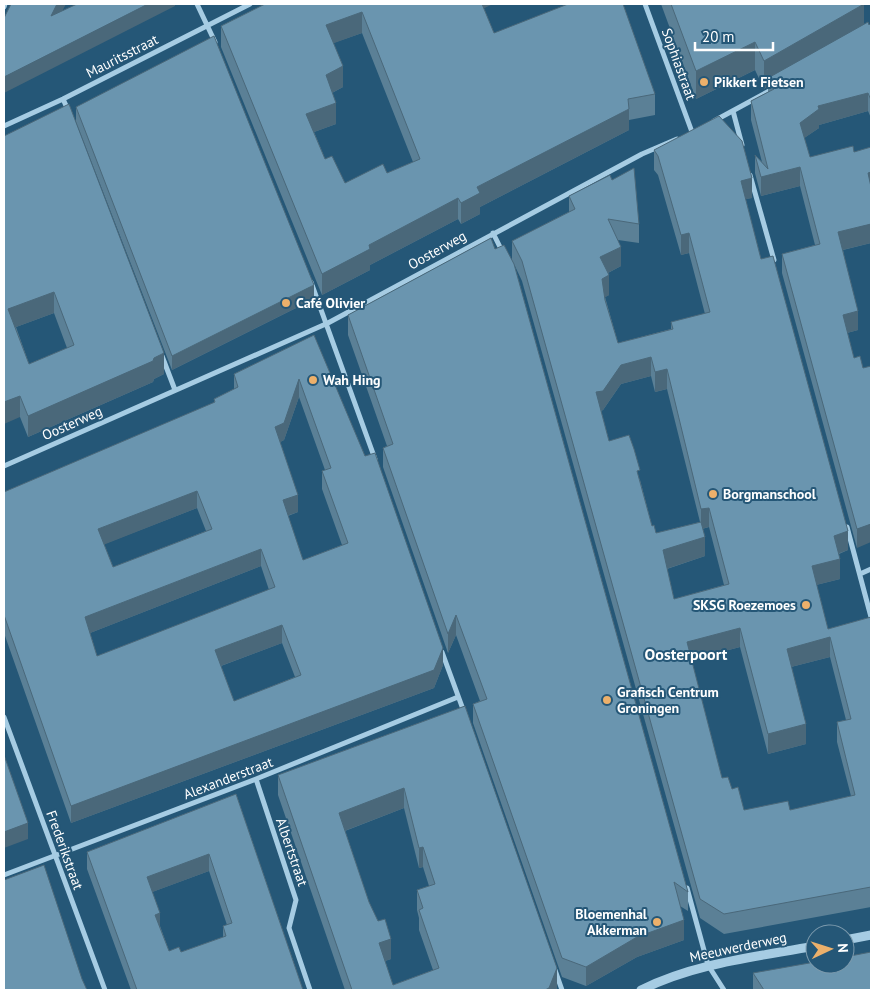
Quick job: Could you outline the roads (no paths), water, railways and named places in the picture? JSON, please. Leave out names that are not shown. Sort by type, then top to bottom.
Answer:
[{"type":"street","points":[[198,4],[219,52]]},
{"type":"street","name":"Mauritsstraat","points":[[4,126],[63,99],[250,4]]},
{"type":"street","name":"Sophiastraat","points":[[645,4],[692,132]]},
{"type":"street","points":[[708,124],[776,87]]},
{"type":"street","points":[[63,99],[70,117]]},
{"type":"street","points":[[733,111],[744,150]]},
{"type":"street","name":"Oosterweg","points":[[4,466],[328,322],[642,154],[700,128]]},
{"type":"street","points":[[749,168],[776,267]]},
{"type":"street","points":[[493,233],[505,258]]},
{"type":"street","points":[[310,277],[328,322],[378,466]]},
{"type":"street","points":[[161,354],[175,390]]},
{"type":"street","points":[[844,516],[871,617]]},
{"type":"street","points":[[860,574],[871,569]]},
{"type":"street","points":[[441,650],[465,715]]},
{"type":"street","name":"Alexanderstraat","points":[[4,875],[256,779],[458,697]]},
{"type":"street","name":"Frederikstraat","points":[[4,717],[105,990]]},
{"type":"street","name":"Albertstraat","points":[[256,779],[296,900],[289,928],[310,990]]},
{"type":"street","points":[[685,880],[708,965],[724,990]]},
{"type":"street","points":[[855,938],[871,935]]},
{"type":"street","name":"Meeuwerderweg","points":[[641,990],[663,979],[708,965],[805,948]]},
{"type":"street","points":[[553,963],[562,990]]},
{"type":"place","name":"Pikkert Fietsen","points":[[704,82]]},
{"type":"place","name":"Café Olivier","points":[[286,303]]},
{"type":"place","name":"Wah Hing","points":[[313,380]]},
{"type":"place","name":"Borgmanschool","points":[[713,494]]},
{"type":"place","name":"SKSG Roezemoes","points":[[806,605]]},
{"type":"place","name":"Grafisch Centrum Groningen","points":[[607,700]]},
{"type":"place","name":"Bloemenhal Akkerman","points":[[657,922]]},
{"type":"district","name":"Oosterpoort","points":[[686,654]]}]
